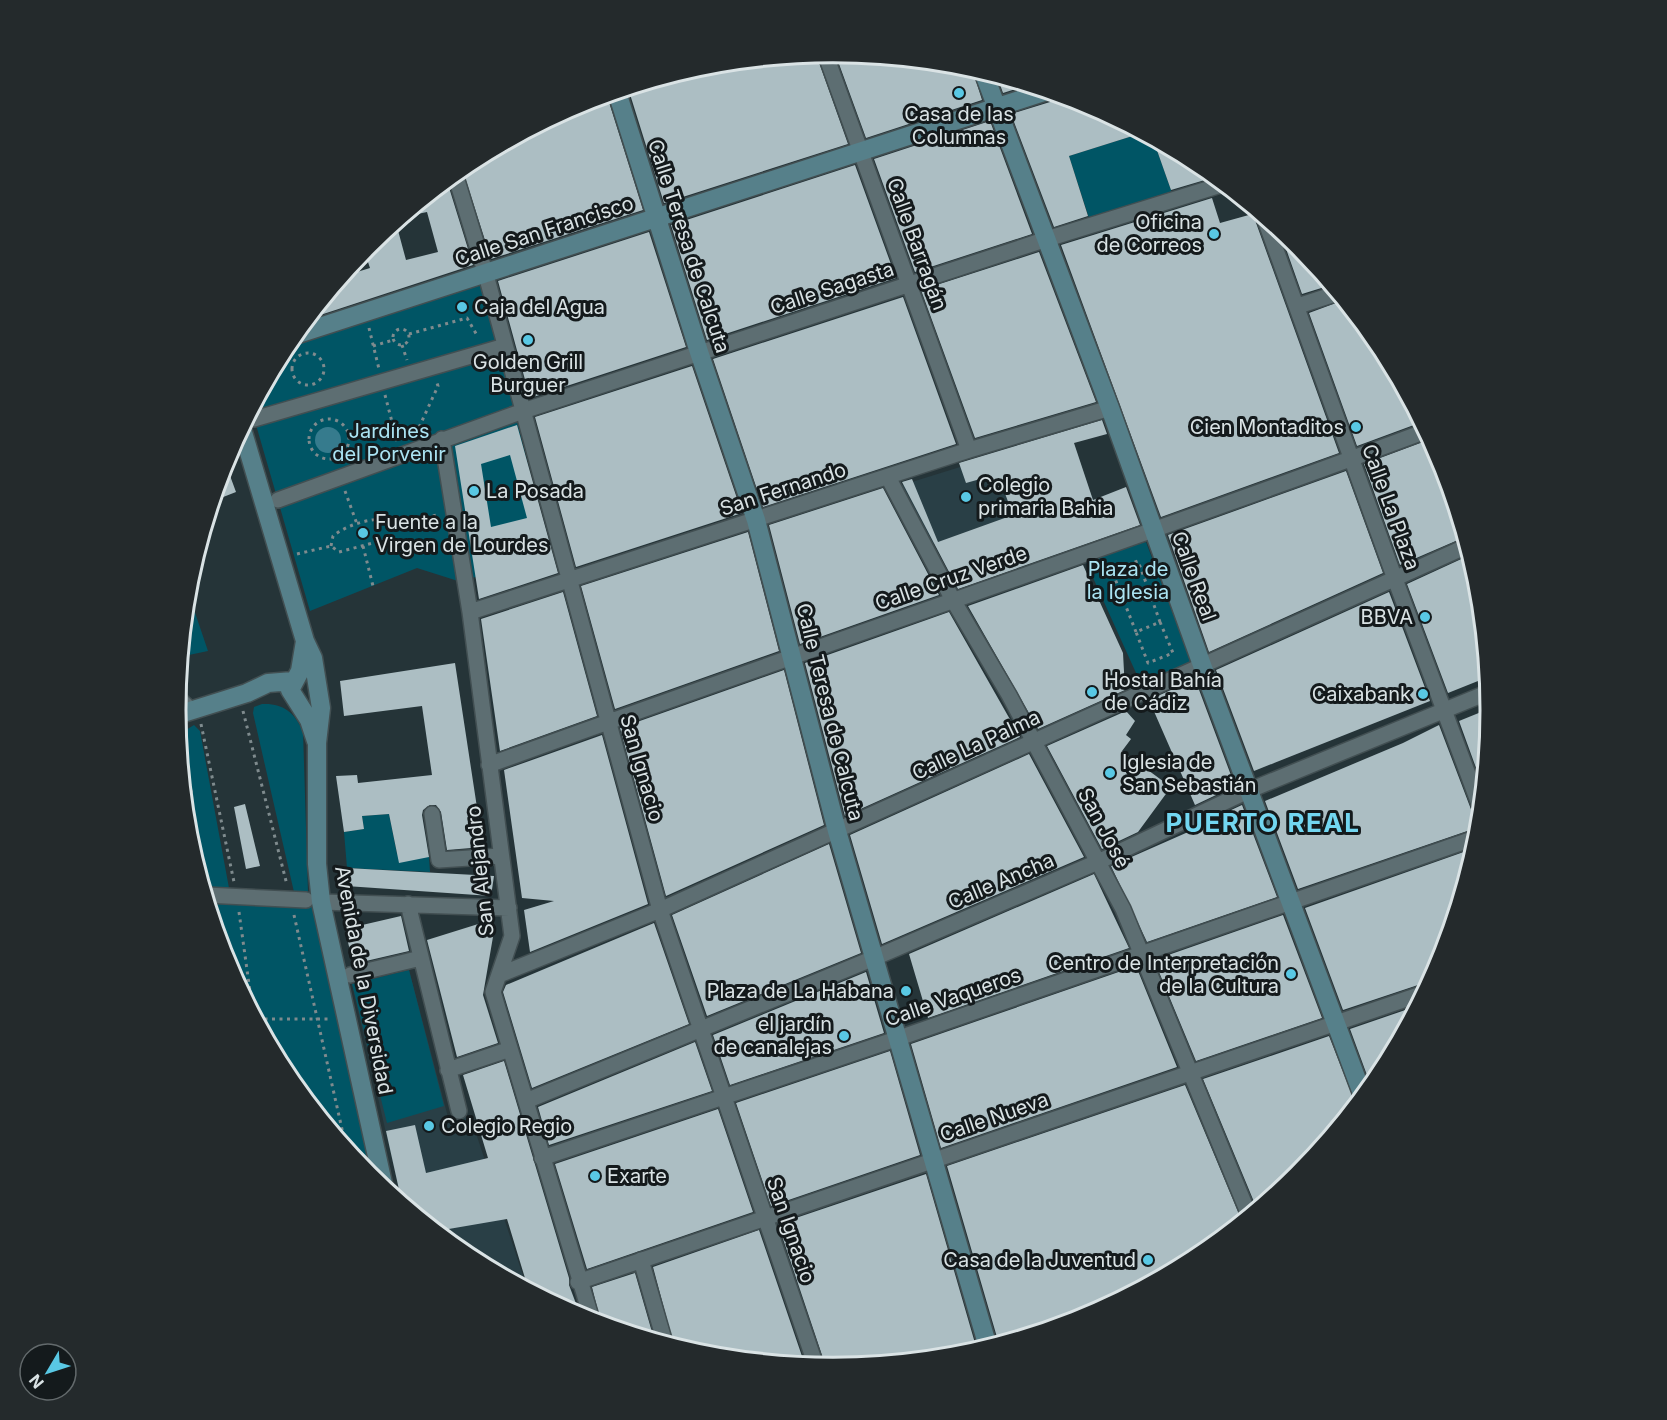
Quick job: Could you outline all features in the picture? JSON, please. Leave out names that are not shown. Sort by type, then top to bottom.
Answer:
[{"type":"street","name":"Calle Barragán","points":[[829,63],[969,450]]},
{"type":"street","name":"Calle Real","points":[[987,82],[1359,1086]]},
{"type":"street","name":"Calle San Francisco","points":[[311,329],[1034,95]]},
{"type":"street","name":"Calle Teresa de Calcuta","points":[[619,100],[699,352],[756,520],[837,831],[986,1339]]},
{"type":"street","name":"San Ignacio","points":[[458,184],[486,274],[568,581],[660,910],[813,1357]]},
{"type":"street","name":"Calle Sagasta","points":[[278,500],[442,439],[699,352],[1214,187]]},
{"type":"street","name":"Calle La Plaza","points":[[1270,234],[1475,793]]},
{"type":"street","points":[[1298,306],[1330,296]]},
{"type":"street","points":[[254,422],[505,346]]},
{"type":"street","name":"San Fernando","points":[[470,612],[969,450],[1110,408]]},
{"type":"street","name":"Avenida de la Diversidad","points":[[250,431],[305,641],[313,658],[321,723],[317,743],[317,864],[314,901],[380,1170]]},
{"type":"street","name":"Calle Cruz Verde","points":[[489,765],[792,656],[1154,531],[1418,434]]},
{"type":"street","name":"San Alejandro","points":[[442,439],[470,612],[512,936],[493,992],[588,1309]]},
{"type":"street","name":"San José","points":[[888,477],[953,600],[1009,695],[1100,861],[1144,953],[1246,1207]]},
{"type":"street","name":"Calle La Palma","points":[[498,975],[660,910],[1034,744],[1090,714],[1460,549]]},
{"type":"street","name":"Avenida de la Diversidad","points":[[305,641],[301,667],[294,689],[317,743]]},
{"type":"street","points":[[186,706],[247,693],[268,683],[294,689],[310,701],[317,687],[309,675],[294,689]]},
{"type":"street","name":"Calle Ancha","points":[[526,1101],[874,958],[1100,861],[1250,790],[1480,696]]},
{"type":"street","points":[[432,814],[439,860],[500,856]]},
{"type":"street","name":"Calle Vaqueros","points":[[542,1158],[899,1038],[1467,841]]},
{"type":"street","points":[[214,895],[509,908]]},
{"type":"street","points":[[408,904],[459,1111]]},
{"type":"street","points":[[350,975],[421,958]]},
{"type":"street","name":"Calle Nueva","points":[[578,1282],[1414,997]]},
{"type":"street","points":[[448,1071],[510,1049]]},
{"type":"street","points":[[641,1260],[662,1334]]},
{"type":"path","points":[[409,334],[467,318],[486,351]]},
{"type":"path","points":[[393,340],[397,329],[403,328],[409,334]]},
{"type":"path","points":[[373,346],[393,340],[402,345],[408,340],[409,334]]},
{"type":"path","points":[[310,354],[322,363],[323,373],[317,382],[308,385],[298,382],[292,369],[300,356],[310,354]]},
{"type":"path","points":[[416,433],[438,386]]},
{"type":"path","points":[[337,420],[349,435],[347,447],[333,458],[320,456],[311,446],[310,433],[318,422],[337,420]]},
{"type":"path","points":[[340,477],[357,525]]},
{"type":"path","points":[[392,528],[454,510]]},
{"type":"path","points":[[331,546],[333,536],[342,529],[385,519],[392,528]]},
{"type":"path","points":[[331,546],[339,552],[388,539],[392,528]]},
{"type":"path","points":[[293,555],[331,546]]},
{"type":"path","points":[[363,546],[373,586]]},
{"type":"path","points":[[1137,561],[1173,653],[1148,663],[1123,600],[1112,571],[1137,561]]},
{"type":"path","points":[[1123,600],[1149,591]]},
{"type":"path","points":[[1136,632],[1160,622]]},
{"type":"path","points":[[265,1019],[336,1019]]},
{"type":"path","points":[[362,1153],[364,1149]]},
{"type":"shaded area","points":[[328,427],[338,430],[341,440],[338,450],[328,453],[318,450],[315,440],[318,430]]},
{"type":"shaded area","name":"Colegio primaria Bahia","points":[[1018,449],[1030,509],[930,545],[899,486]]},
{"type":"shaded area","name":"Colegio Regio","points":[[409,970],[449,1121],[470,1115],[523,1277],[474,1248],[399,1188],[352,984]]},
{"type":"green space","points":[[1132,136],[1157,150],[1172,193],[1089,218],[1069,156]]},
{"type":"green space","name":"Jardínes del Porvenir","points":[[483,283],[542,523],[476,577],[458,581],[417,568],[310,611],[255,421],[273,386],[303,340]]},
{"type":"green space","name":"Plaza de la Iglesia","points":[[1146,542],[1191,662],[1141,684],[1085,560]]},
{"type":"green space","points":[[194,611],[208,651],[189,655]]},
{"type":"green space","points":[[262,704],[276,705],[287,710],[303,731],[308,892],[294,892],[253,713],[254,707]]},
{"type":"green space","points":[[194,725],[200,731],[229,888],[212,887],[209,877],[192,794],[187,729]]},
{"type":"green space","points":[[389,814],[397,854],[429,857],[430,872],[347,868],[344,832],[364,829],[362,816]]},
{"type":"green space","points":[[311,899],[372,1163],[320,1104],[273,1034],[236,958],[216,900]]},
{"type":"green space","points":[[409,970],[444,1106],[387,1123],[352,984]]},
{"type":"building","points":[[819,63],[848,144],[664,203],[630,96],[707,75],[791,64]]},
{"type":"building","points":[[839,63],[876,64],[975,79],[982,100],[866,138]]},
{"type":"building","points":[[1000,85],[1015,89],[1003,93]]},
{"type":"building","points":[[1050,102],[1081,112],[1132,136],[1069,156],[1088,216],[1054,227],[1011,114]]},
{"type":"building","points":[[609,103],[643,210],[491,259],[465,178],[547,130]]},
{"type":"building","points":[[990,121],[1032,234],[915,272],[874,159]]},
{"type":"building","points":[[1157,150],[1204,180],[1171,190]]},
{"type":"building","points":[[855,165],[896,278],[707,340],[671,225]]},
{"type":"building","points":[[450,190],[473,265],[321,315],[358,272],[370,268],[368,261],[398,232],[406,260],[438,252],[427,212],[420,213]]},
{"type":"building","points":[[1212,198],[1220,223],[1249,215],[1255,220],[1339,453],[1161,517],[1061,245]]},
{"type":"building","points":[[649,232],[686,347],[530,398],[498,281]]},
{"type":"building","points":[[1286,248],[1324,287],[1302,294]]},
{"type":"building","points":[[1039,252],[1096,402],[975,438],[921,290]]},
{"type":"building","points":[[903,297],[956,444],[763,507],[713,359]]},
{"type":"building","points":[[1336,303],[1371,351],[1414,425],[1357,446],[1309,313]]},
{"type":"building","points":[[692,366],[742,513],[576,567],[535,417]]},
{"type":"building","points":[[1102,420],[1107,434],[1074,443],[1093,500],[1126,487],[1140,525],[958,589],[902,482],[912,479],[938,542],[1013,515],[1003,488],[996,489],[991,476],[966,483],[959,463]]},
{"type":"building","points":[[517,425],[558,573],[479,599],[455,446]],"holes":[[[510,455],[527,518],[491,527],[481,464]]]},
{"type":"building","points":[[1422,442],[1446,502],[1457,540],[1400,565],[1364,464]]},
{"type":"building","points":[[1346,471],[1383,573],[1209,652],[1168,535]]},
{"type":"building","points":[[230,477],[236,492],[223,497]]},
{"type":"building","points":[[883,488],[939,595],[800,644],[769,525]]},
{"type":"building","points":[[748,532],[779,651],[615,709],[581,586]]},
{"type":"building","points":[[1462,559],[1475,626],[1479,680],[1448,693],[1407,584]]},
{"type":"building","points":[[1083,565],[1123,653],[1125,690],[1038,729],[968,606]]},
{"type":"building","points":[[563,592],[597,716],[500,751],[481,619]]},
{"type":"building","points":[[1389,592],[1430,701],[1254,771],[1216,670]]},
{"type":"building","points":[[949,612],[1020,737],[845,816],[805,663]]},
{"type":"building","points":[[455,663],[483,847],[447,850],[441,812],[436,805],[430,805],[423,810],[422,815],[429,857],[399,863],[389,814],[362,816],[364,829],[344,832],[336,776],[357,775],[358,783],[432,775],[422,706],[344,716],[340,681]]},
{"type":"building","points":[[784,670],[824,825],[666,896],[620,728]]},
{"type":"building","points":[[1195,679],[1235,786],[1195,805],[1149,700]]},
{"type":"building","name":"Iglesia de San Sebastián","points":[[1126,711],[1135,721],[1126,735],[1131,739],[1122,751],[1171,787],[1138,832],[1102,849],[1047,746]]},
{"type":"building","points":[[1480,712],[1477,771],[1459,721]]},
{"type":"building","points":[[1439,725],[1472,812],[1469,830],[1298,889],[1265,801],[1403,743]]},
{"type":"building","points":[[602,735],[648,904],[530,952],[524,910],[554,901],[522,898],[504,770]]},
{"type":"building","points":[[1029,754],[1084,857],[882,944],[850,835]]},
{"type":"building","points":[[245,804],[260,866],[246,869],[234,807]]},
{"type":"building","points":[[1242,805],[1277,897],[1147,942],[1111,866],[1204,825],[1203,823]]},
{"type":"building","points":[[829,844],[861,953],[707,1016],[672,915]]},
{"type":"building","points":[[1464,852],[1446,918],[1419,985],[1343,1010],[1305,908]]},
{"type":"building","points":[[347,868],[494,876],[491,896],[346,886]]},
{"type":"building","points":[[1094,874],[1129,948],[928,1018],[909,954]]},
{"type":"building","points":[[1283,915],[1322,1018],[1196,1061],[1154,960]]},
{"type":"building","points":[[401,916],[409,951],[353,964],[345,929]]},
{"type":"building","points":[[491,920],[494,931],[483,995],[498,1043],[457,1057],[427,940]]},
{"type":"building","points":[[654,923],[689,1024],[532,1088],[503,992],[506,985]]},
{"type":"building","points":[[1136,966],[1177,1067],[941,1148],[911,1044]]},
{"type":"building","points":[[866,972],[884,1033],[730,1085],[713,1035]]},
{"type":"building","points":[[1407,1009],[1367,1075],[1350,1029]]},
{"type":"building","points":[[1329,1036],[1352,1096],[1320,1137],[1254,1201],[1203,1079]]},
{"type":"building","points":[[695,1042],[712,1091],[549,1145],[538,1107]]},
{"type":"building","points":[[890,1051],[920,1155],[771,1206],[736,1103]]},
{"type":"building","points":[[504,1061],[576,1303],[525,1278],[507,1219],[448,1229],[399,1188],[386,1131],[415,1125],[426,1173],[488,1158],[463,1075]]},
{"type":"building","points":[[1185,1085],[1239,1213],[1193,1248],[1120,1290],[1041,1323],[997,1336],[947,1166]]},
{"type":"building","points":[[718,1109],[753,1212],[587,1269],[555,1164]]},
{"type":"building","points":[[926,1174],[975,1341],[876,1356],[823,1357],[778,1224]]},
{"type":"building","points":[[759,1230],[802,1356],[707,1345],[671,1336],[653,1267]]},
{"type":"building","points":[[635,1273],[652,1331],[598,1313],[592,1287]]},
{"type":"place","name":"Casa de las Columnas","points":[[959,93]]},
{"type":"place","name":"Oficina de Correos","points":[[1214,234]]},
{"type":"place","name":"Caja del Agua","points":[[462,307]]},
{"type":"place","name":"Golden Grill Burguer","points":[[528,340]]},
{"type":"place","name":"Cien Montaditos","points":[[1356,427]]},
{"type":"place","name":"La Posada","points":[[474,491]]},
{"type":"place","name":"Colegio primaria Bahia","points":[[966,497]]},
{"type":"place","name":"Fuente a la Virgen de Lourdes","points":[[363,533]]},
{"type":"place","name":"BBVA","points":[[1425,617]]},
{"type":"place","name":"Hostal Bahía de Cádiz","points":[[1092,692]]},
{"type":"place","name":"Caixabank","points":[[1423,694]]},
{"type":"place","name":"Iglesia de San Sebastián","points":[[1110,773]]},
{"type":"place","name":"Centro de Interpretación de la Cultura","points":[[1291,974]]},
{"type":"place","name":"Plaza de La Habana","points":[[906,991]]},
{"type":"place","name":"el jardín de canalejas","points":[[844,1036]]},
{"type":"place","name":"Colegio Regio","points":[[429,1126]]},
{"type":"place","name":"Exarte","points":[[595,1176]]},
{"type":"place","name":"Casa de la Juventud","points":[[1148,1260]]},
{"type":"district","name":"PUERTO REAL","points":[[1263,823]]}]
